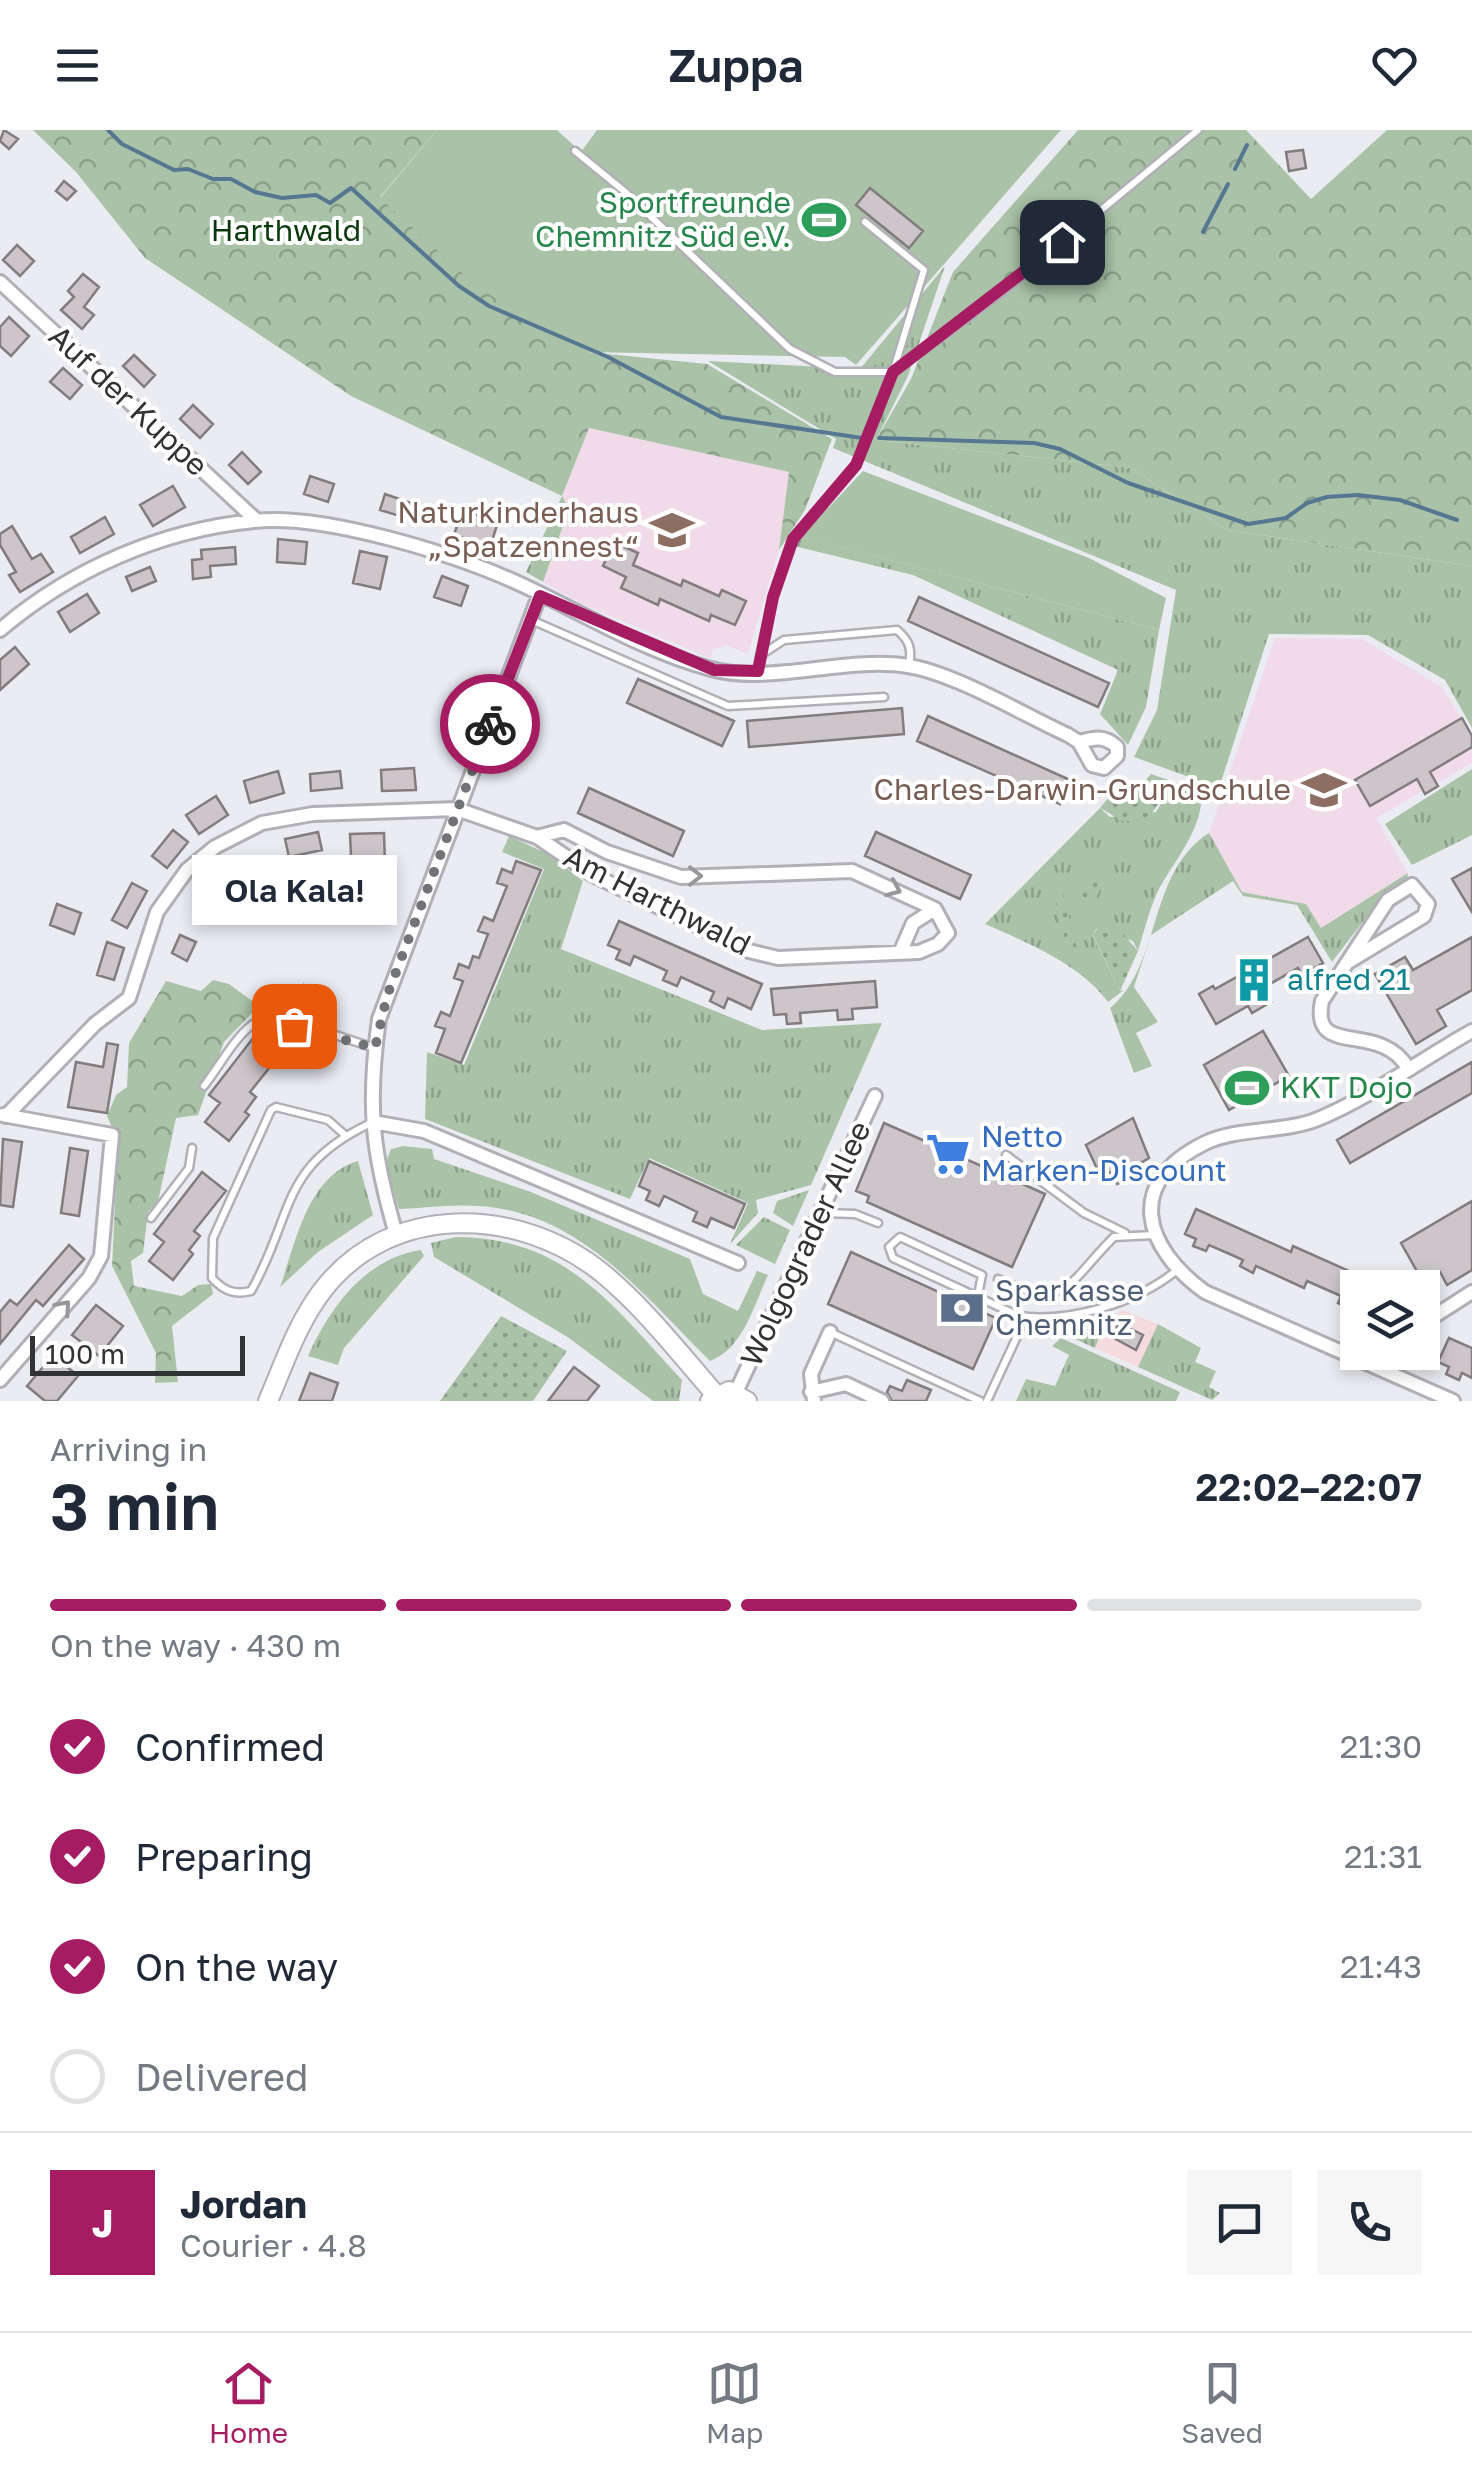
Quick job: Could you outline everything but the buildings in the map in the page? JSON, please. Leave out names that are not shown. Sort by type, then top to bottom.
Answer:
[{"type":"main road","name":"Wolgograder Allee","points":[[268,1401],[305,1315],[344,1267],[396,1234],[477,1221],[521,1230],[564,1246],[614,1284],[713,1398],[741,1397]]},
{"type":"street","name":"Auf der Kuppe","points":[[0,282],[256,520]]},
{"type":"street","points":[[0,630],[36,599],[133,549],[256,520],[385,536],[518,583],[714,670],[759,664],[908,666],[1078,742]]},
{"type":"street","points":[[396,1234],[374,1160],[375,1048],[387,996],[540,596]]},
{"type":"street","points":[[3,1115],[95,1024],[129,998],[157,912],[188,870],[215,847],[262,824],[314,814],[457,810]]},
{"type":"street","name":"Am Harthwald","points":[[457,810],[537,837],[594,875],[750,951],[807,960],[900,953],[928,948],[948,933],[935,909],[852,871],[681,877],[607,852],[564,830],[537,837]]},
{"type":"street","points":[[1348,962],[1424,916],[1428,904],[1422,893],[1412,885],[1388,900],[1322,1001],[1323,1027],[1333,1036],[1378,1041],[1399,1054],[1408,1068]]},
{"type":"street","points":[[900,953],[913,923],[935,909]]},
{"type":"street","points":[[1453,1401],[1206,1292],[1176,1271],[1154,1235],[1153,1198],[1185,1156],[1208,1142],[1317,1120],[1472,1031]]},
{"type":"street","name":"Wolgograder Allee","points":[[741,1397],[875,1096]]},
{"type":"street","points":[[0,1380],[89,1278],[101,1256],[112,1135],[3,1115]]},
{"type":"street","points":[[372,1122],[424,1132],[738,1263]]},
{"type":"street","points":[[1440,1313],[1471,1293]]},
{"type":"street","name":"Wolgograder Allee","points":[[830,1332],[815,1360],[812,1396],[846,1384],[882,1401]]},
{"type":"lane","points":[[575,151],[624,191],[790,349],[835,372],[893,372],[1002,292],[1198,130]]},
{"type":"lane","points":[[759,664],[773,597],[793,539],[856,465],[893,372],[924,270],[865,222]]},
{"type":"lane","points":[[530,619],[728,706],[884,698]]},
{"type":"lane","points":[[759,664],[784,640],[897,630],[907,638],[911,651],[908,666]]},
{"type":"lane","points":[[204,1086],[250,1026],[262,1019],[325,1032],[375,1048]]},
{"type":"lane","points":[[345,1136],[328,1120],[276,1107],[272,1110],[213,1238],[212,1278],[221,1288],[236,1294],[251,1291],[288,1196],[326,1148],[372,1122]]},
{"type":"lane","points":[[151,1218],[189,1168],[192,1148]]},
{"type":"lane","points":[[1006,1155],[1084,1213],[1125,1233],[1154,1235]]},
{"type":"lane","points":[[822,1212],[855,1214],[878,1223]]},
{"type":"lane","points":[[998,1279],[1044,1296],[1064,1292],[1112,1239],[1125,1233]]},
{"type":"lane","points":[[978,1295],[982,1275],[900,1237],[889,1247],[892,1258],[1018,1316],[1062,1318],[1157,1286],[1176,1271]]},
{"type":"lane","points":[[830,1332],[970,1399],[983,1401],[1021,1328],[1018,1316]]},
{"type":"shaded area","name":"Naturkinderhaus „Spatzennest“","points":[[589,428],[790,472],[779,550],[748,654],[726,645],[713,650],[710,658],[582,604],[543,582],[569,510],[562,496]]},
{"type":"shaded area","name":"Charles-Darwin-Grundschule","points":[[1275,638],[1362,639],[1442,687],[1472,736],[1472,763],[1376,818],[1408,873],[1320,929],[1306,904],[1242,892],[1209,833]]},
{"type":"shaded area","points":[[1122,1310],[1158,1324],[1138,1367],[1095,1348],[1105,1323]]},
{"type":"green space","name":"Harthwald","points":[[33,130],[437,130],[380,197],[588,352],[707,364],[832,439],[805,510],[779,550],[789,472],[589,428],[562,496],[351,396],[145,258],[76,172]]},
{"type":"green space","points":[[437,130],[557,130],[581,152],[597,130],[1061,130],[856,365],[845,357],[588,352],[478,288],[380,198]]},
{"type":"green space","points":[[1078,130],[1246,130],[1311,199],[1387,130],[1472,130],[1472,566],[1227,530],[1131,468],[876,440],[911,379],[953,272]]},
{"type":"green space","points":[[945,266],[908,376],[876,440],[1131,468],[1227,530],[1472,566],[1472,728],[1445,680],[1368,635],[1269,634],[1219,788],[1134,757],[1157,710],[1176,590],[833,448],[836,439],[708,361],[860,369]]},
{"type":"green space","points":[[863,471],[1089,558],[1166,598],[1159,630],[801,537]]},
{"type":"green space","points":[[562,496],[569,509],[543,582],[526,572]]},
{"type":"green space","points":[[822,507],[829,507],[802,537],[1159,630],[1146,707],[1128,745],[1100,714],[1118,670],[913,575],[794,546]]},
{"type":"green space","points":[[1472,769],[1472,835],[1412,865],[1385,824]]},
{"type":"green space","points":[[1151,774],[1174,782],[1149,817],[1124,822],[1100,808],[1108,798],[1133,795]]},
{"type":"green space","points":[[1174,782],[1201,792],[1201,805],[1187,844],[1155,898],[1138,951],[1133,941],[1096,929],[1093,936],[1120,991],[1124,990],[1108,1002],[1068,966],[985,924],[1100,808],[1110,817],[1156,812]]},
{"type":"green space","points":[[1209,833],[1242,892],[1306,904],[1321,928],[1408,873],[1407,880],[1385,893],[1332,962],[1297,905],[1243,896],[1233,881],[1151,935],[1134,987],[1158,1022],[1136,1033],[1152,1066],[1134,1073],[1110,1008],[1127,990],[1139,968],[1164,894],[1175,871],[1189,850]]},
{"type":"green space","points":[[509,836],[548,854],[583,881],[561,949],[762,1030],[882,1023],[811,1185],[756,1200],[758,1213],[730,1244],[748,1203],[649,1158],[630,1199],[425,1119],[427,1052],[464,1065],[544,869],[502,852]]},
{"type":"green space","points":[[1085,879],[1095,880],[1100,889],[1096,898],[1082,908],[1069,893],[1077,891]]},
{"type":"green space","points":[[1063,893],[1078,953],[1069,955],[1054,895]]},
{"type":"green space","points":[[1101,923],[1118,928],[1138,951],[1120,991],[1093,935]]},
{"type":"green space","points":[[213,980],[229,984],[259,1006],[224,1042],[198,1115],[176,1118],[158,1202],[148,1212],[143,1253],[131,1261],[134,1286],[182,1296],[198,1285],[211,1284],[213,1294],[172,1326],[178,1382],[155,1383],[156,1353],[112,1266],[118,1141],[107,1116],[116,1095],[127,1087],[129,1043],[166,981],[201,991]]},
{"type":"green space","points":[[391,1149],[432,1149],[434,1159],[531,1192],[690,1259],[703,1294],[738,1311],[757,1271],[768,1275],[739,1336],[731,1347],[710,1361],[607,1261],[547,1223],[514,1211],[477,1206],[399,1209],[385,1164]]},
{"type":"green space","points":[[358,1161],[373,1215],[318,1252],[280,1287],[315,1196],[341,1169]]},
{"type":"green space","points":[[809,1190],[793,1226],[773,1213],[777,1201]]},
{"type":"green space","points":[[764,1217],[790,1230],[775,1264],[736,1245]]},
{"type":"green space","points":[[456,1237],[495,1240],[528,1249],[584,1281],[633,1326],[682,1380],[679,1401],[653,1401],[569,1338],[434,1257],[431,1243]]},
{"type":"green space","points":[[421,1250],[424,1256],[344,1348],[338,1365],[308,1356],[351,1288],[383,1263]]},
{"type":"green space","points":[[501,1316],[567,1351],[533,1401],[440,1401]]},
{"type":"green space","points":[[1099,1320],[1105,1323],[1095,1348],[1068,1336]]},
{"type":"green space","points":[[1158,1324],[1201,1348],[1195,1362],[1216,1371],[1209,1387],[1220,1393],[1212,1400],[1138,1367]]},
{"type":"green space","points":[[1061,1338],[1180,1392],[1176,1401],[1016,1401],[1026,1379],[1055,1386],[1069,1355],[1052,1346]]},
{"type":"waterway","points":[[108,130],[122,144],[174,170],[188,169],[213,179],[231,179],[255,192],[282,198],[316,195],[330,203],[351,188],[459,286],[489,306],[608,357],[721,417],[862,438]]},
{"type":"waterway","points":[[1235,169],[1247,145]]},
{"type":"waterway","points":[[1203,232],[1228,184]]},
{"type":"waterway","points":[[879,438],[1034,443],[1060,449],[1128,483],[1248,524],[1286,518],[1307,503],[1327,497],[1358,495],[1400,500],[1457,520]]},
{"type":"way so far","points":[[294,1026],[375,1048],[387,996],[423,910],[490,724]]},
{"type":"place","name":"Sportfreunde Chemnitz Süd e.V.","points":[[824,220]]},
{"type":"place","name":"Naturkinderhaus „Spatzennest“","points":[[672,530]]},
{"type":"place","name":"Charles-Darwin-Grundschule","points":[[1324,790]]},
{"type":"place","name":"alfred 21","points":[[1254,980]]},
{"type":"place","name":"Ola Kala!","points":[[294,1026]]},
{"type":"place","name":"KKT Dojo","points":[[1247,1088]]},
{"type":"place","name":"Netto Marken-Discount","points":[[948,1154]]},
{"type":"place","name":"Sparkasse Chemnitz","points":[[962,1308]]},
{"type":"route","points":[[490,724],[540,596],[649,646],[714,670],[758,671],[773,597],[793,539],[856,465],[870,438],[893,372],[1002,292],[1062,242]]}]
